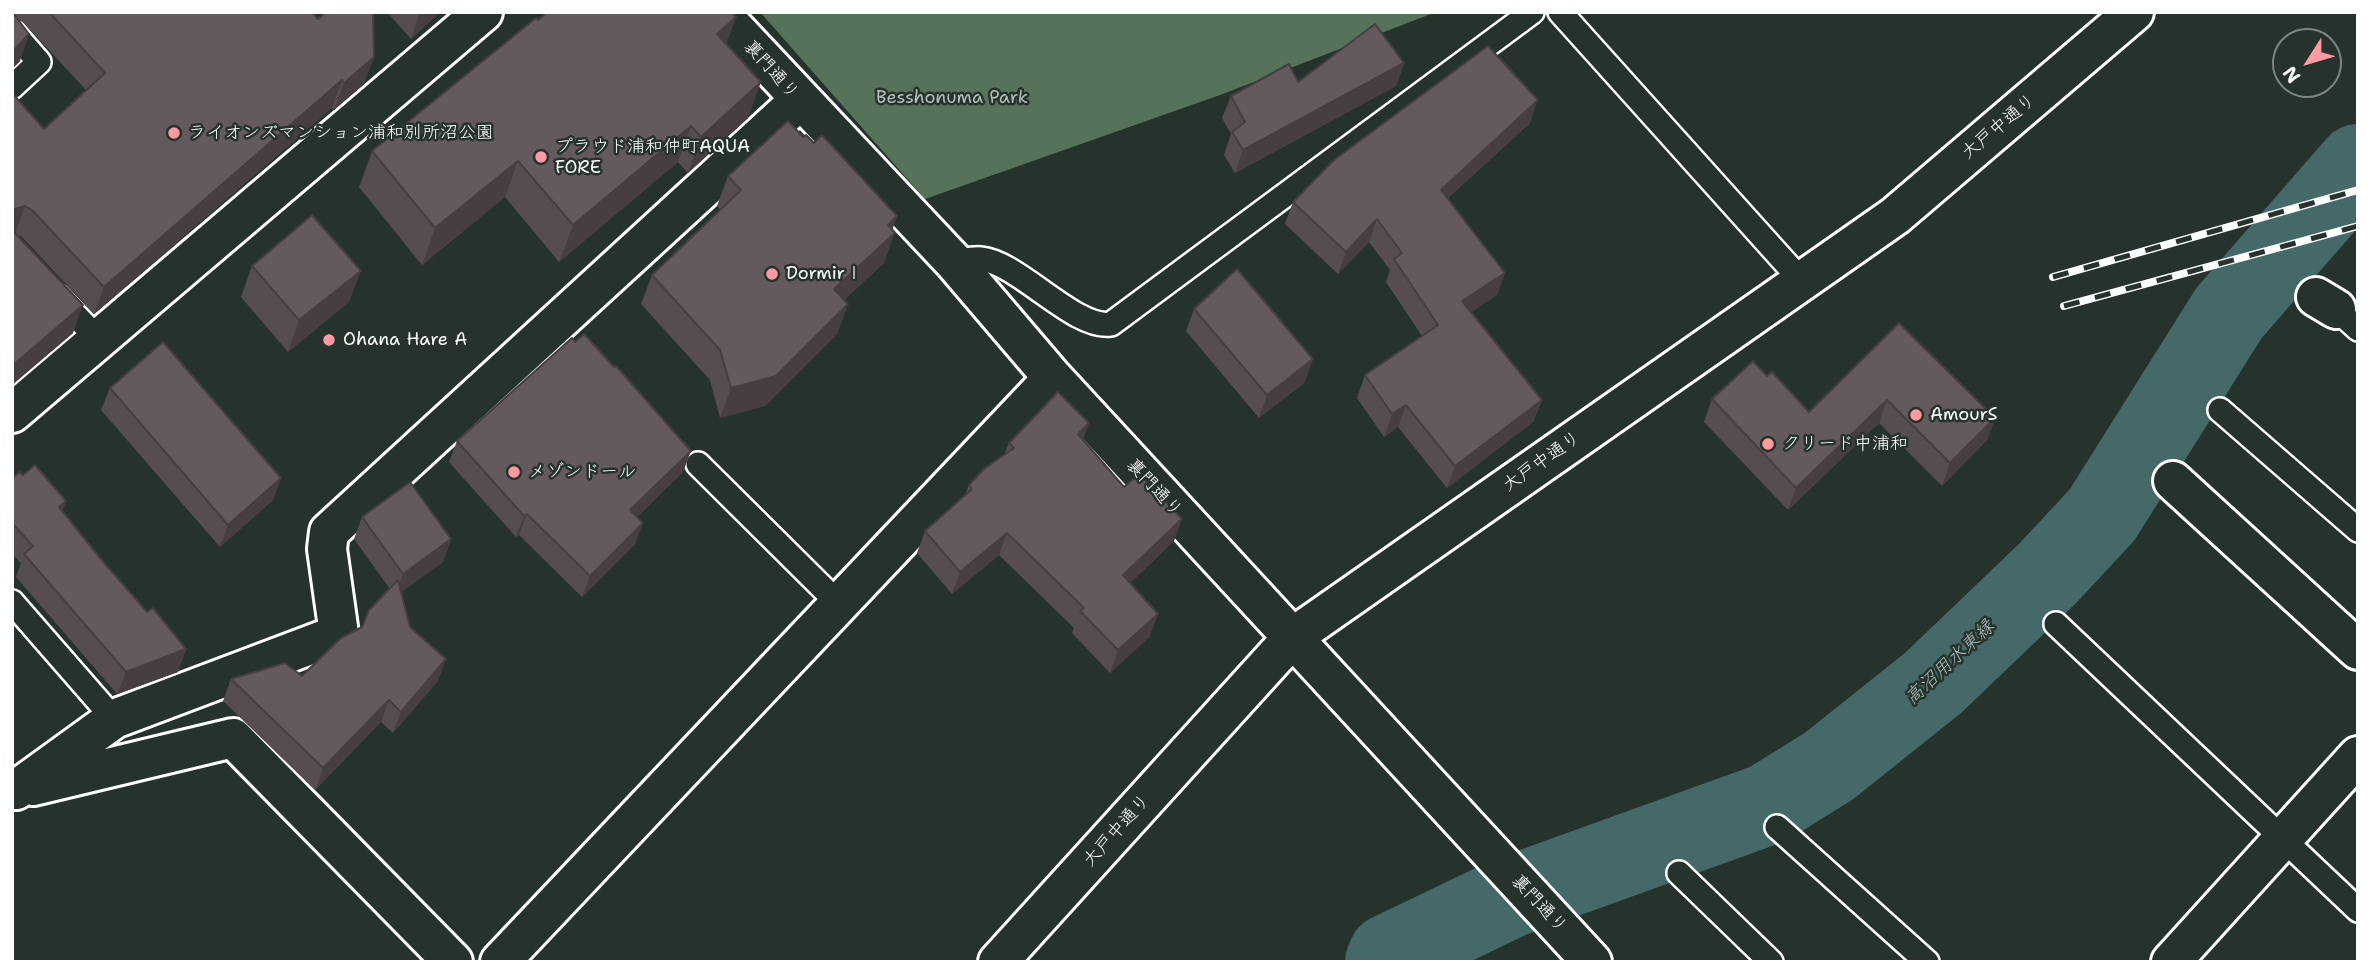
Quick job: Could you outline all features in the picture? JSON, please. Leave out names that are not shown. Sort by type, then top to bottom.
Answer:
[{"type":"street","points":[[12,413],[483,12]]},
{"type":"street","name":"裏門通り","points":[[719,12],[799,101],[954,262],[1053,378],[1592,962]]},
{"type":"street","name":"大戸中通り","points":[[998,962],[1293,637],[1895,216],[2134,12]]},
{"type":"street","points":[[14,790],[114,719],[339,634],[327,549],[329,532],[799,101]]},
{"type":"street","points":[[500,962],[1053,378]]},
{"type":"street","points":[[2173,481],[2358,650]]},
{"type":"street","points":[[14,790],[233,738],[453,962]]},
{"type":"street","points":[[2171,962],[2358,756]]},
{"type":"lane","points":[[954,262],[983,259],[1082,316],[1104,326],[1111,324],[1532,12]]},
{"type":"lane","points":[[1560,12],[1801,280]]},
{"type":"lane","points":[[12,32],[39,62],[12,87]]},
{"type":"lane","points":[[41,278],[97,339]]},
{"type":"lane","points":[[2220,410],[2358,530]]},
{"type":"lane","points":[[698,464],[839,604]]},
{"type":"lane","points":[[12,603],[114,719]]},
{"type":"lane","points":[[2056,624],[2358,910]]},
{"type":"lane","points":[[1777,827],[1927,962]]},
{"type":"lane","points":[[1679,873],[1771,962]]},
{"type":"green space","name":"Besshonuma Park","points":[[760,12],[1436,12],[1220,95],[925,199]]},
{"type":"building","points":[[12,12],[29,34],[12,52]]},
{"type":"building","points":[[49,12],[312,12],[318,19],[326,12],[373,12],[374,57],[344,83],[342,80],[104,287],[32,210],[25,206],[12,210],[12,93],[44,129],[105,73]]},
{"type":"building","points":[[547,12],[732,12],[736,17],[717,34],[761,82],[701,137],[691,126],[573,225],[518,161],[435,228],[372,151],[536,18],[538,20]]},
{"type":"building","points":[[1375,24],[1404,63],[1243,150],[1232,132],[1245,122],[1231,96],[1289,64],[1298,82]]},
{"type":"building","points":[[1488,46],[1538,100],[1441,190],[1505,273],[1462,301],[1542,400],[1455,466],[1406,405],[1392,414],[1365,375],[1438,325],[1394,259],[1402,253],[1377,219],[1346,252],[1293,202],[1334,160]]},
{"type":"building","name":"DormirⅠ","points":[[788,121],[803,137],[806,135],[814,143],[822,135],[897,216],[888,225],[895,233],[834,289],[848,304],[776,376],[731,388],[720,350],[652,275],[741,190],[728,176]]},
{"type":"building","points":[[312,215],[361,271],[299,320],[252,266]]},
{"type":"building","points":[[12,230],[83,305],[12,366]]},
{"type":"building","points":[[1237,269],[1313,359],[1267,395],[1194,309]]},
{"type":"building","points":[[1899,323],[1995,418],[1950,463],[1887,400],[1796,488],[1712,399],[1753,361],[1767,376],[1772,372],[1809,412]]},
{"type":"building","points":[[584,334],[691,451],[630,510],[643,523],[590,576],[527,514],[524,516],[457,441],[572,338],[575,342]]},
{"type":"building","points":[[163,342],[281,478],[228,525],[110,388]]},
{"type":"building","points":[[1058,392],[1089,423],[1078,434],[1124,487],[1139,474],[1182,519],[1123,575],[1158,614],[1118,650],[1080,611],[1084,608],[1007,533],[960,572],[925,531],[972,489],[969,485],[984,469],[1014,448],[1009,443]]},
{"type":"building","points":[[35,465],[66,501],[59,507],[100,558],[147,612],[153,608],[186,649],[126,672],[24,554],[33,546],[12,523],[12,478],[20,472],[23,475]]},
{"type":"building","points":[[410,482],[451,539],[403,574],[362,517]]},
{"type":"building","points":[[398,580],[410,627],[446,659],[401,712],[389,700],[323,768],[231,679],[285,663],[302,676],[341,638],[362,627],[369,610]]},
{"type":"waterway","name":"高沼用水東縁","points":[[1386,962],[1389,955],[1510,897],[1768,804],[1829,766],[1933,683],[2048,573],[2102,515],[2229,313],[2358,165]]},
{"type":"railway","points":[[2053,277],[2358,190]]},
{"type":"railway","points":[[2064,306],[2358,226]]},
{"type":"place","name":"ライオンズマンション浦和別所沼公園","points":[[174,133]]},
{"type":"place","name":"プラウド浦和仲町AQUA FORE","points":[[541,157]]},
{"type":"place","name":"DormirⅠ","points":[[772,274]]},
{"type":"place","name":"Ohana Hare A","points":[[329,340]]},
{"type":"place","name":"AmourS","points":[[1916,415]]},
{"type":"place","name":"クリード中浦和","points":[[1768,444]]},
{"type":"place","name":"メゾンドール","points":[[514,472]]}]
